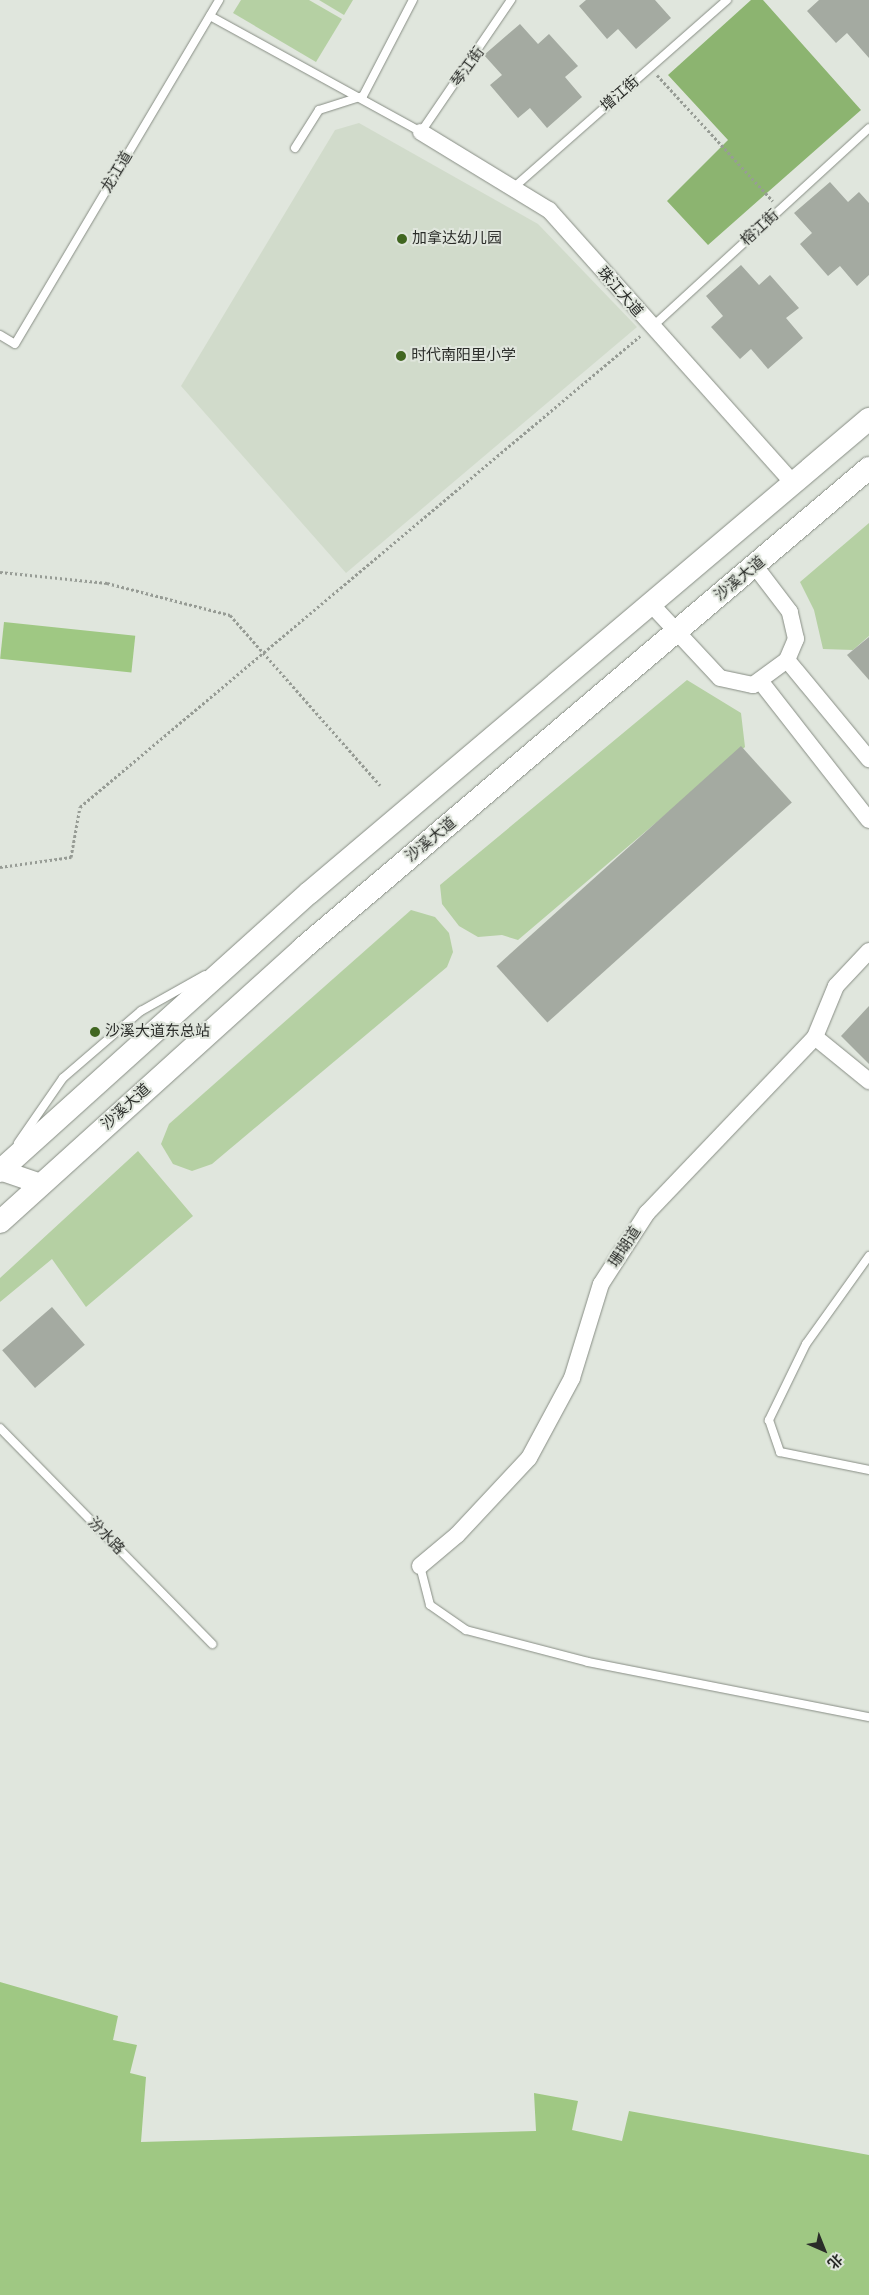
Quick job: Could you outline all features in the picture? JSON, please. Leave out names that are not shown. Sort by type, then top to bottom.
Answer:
[{"type":"main road","points":[[0,1170],[188,1005],[226,965],[869,419]]},
{"type":"main road","name":"沙溪大道","points":[[0,1222],[303,948],[869,468]]},
{"type":"street","name":"珠江大道","points":[[421,132],[549,210],[651,328],[793,483]]},
{"type":"street","points":[[651,604],[720,678],[742,685],[761,682],[787,660],[795,645],[796,627],[783,599],[755,566]]},
{"type":"street","points":[[787,660],[869,759]]},
{"type":"street","points":[[761,682],[869,820]]},
{"type":"street","name":"珊瑚道","points":[[420,1566],[457,1535],[529,1458],[572,1378],[601,1284],[647,1213],[815,1037],[836,986],[869,951]]},
{"type":"street","points":[[815,1037],[869,1081]]},
{"type":"street","points":[[0,1170],[41,1184]]},
{"type":"lane","name":"龙江道","points":[[0,335],[15,344],[219,0]]},
{"type":"lane","points":[[295,148],[319,110],[363,96],[413,0]]},
{"type":"lane","name":"琴江街","points":[[421,132],[510,0]]},
{"type":"lane","name":"增江街","points":[[513,188],[726,0]]},
{"type":"lane","points":[[210,16],[363,96],[421,132]]},
{"type":"lane","name":"榕江街","points":[[651,328],[869,128]]},
{"type":"lane","points":[[869,1256],[806,1344],[769,1420],[780,1452],[869,1470]]},
{"type":"lane","name":"汾水路","points":[[0,1428],[212,1644]]},
{"type":"lane","points":[[420,1566],[430,1605],[466,1630],[588,1662],[869,1717]]},
{"type":"path","points":[[650,67],[780,210]]},
{"type":"path","points":[[0,867],[71,857],[80,807],[651,328]]},
{"type":"path","points":[[0,572],[107,583],[230,615],[266,652],[380,785]]},
{"type":"shaded area","points":[[241,0],[309,0],[342,19],[316,62],[233,13]]},
{"type":"shaded area","points":[[319,0],[353,0],[344,15]]},
{"type":"shaded area","points":[[751,0],[763,0],[861,110],[708,245],[667,201],[728,140],[668,75]]},
{"type":"shaded area","name":"时代南阳里小学","points":[[359,123],[538,224],[637,327],[346,573],[181,386],[335,130]]},
{"type":"shaded area","points":[[869,523],[869,636],[853,650],[823,649],[814,610],[800,582]]},
{"type":"shaded area","points":[[4,622],[135,636],[131,673],[0,659]]},
{"type":"shaded area","points":[[687,680],[741,713],[745,747],[518,940],[502,935],[478,937],[459,926],[442,904],[440,885]]},
{"type":"shaded area","points":[[411,910],[435,917],[449,933],[453,952],[447,967],[212,1164],[192,1171],[173,1164],[161,1144],[169,1124]]},
{"type":"shaded area","points":[[138,1151],[193,1216],[86,1307],[52,1259],[0,1302],[0,1278]]},
{"type":"shaded area","points":[[0,1982],[118,2016],[113,2040],[137,2045],[130,2073],[146,2077],[141,2142],[536,2131],[534,2093],[578,2101],[572,2130],[622,2141],[629,2111],[869,2155],[869,2295],[0,2295]]},
{"type":"building","points":[[586,0],[655,0],[671,18],[636,49],[618,29],[607,39],[579,6]]},
{"type":"building","points":[[819,0],[869,0],[869,58],[847,33],[836,43],[807,11]]},
{"type":"building","points":[[520,24],[538,44],[549,34],[578,66],[565,77],[582,97],[547,128],[530,108],[518,118],[490,85],[502,75],[484,55]]},
{"type":"building","points":[[830,182],[848,202],[859,192],[869,203],[869,275],[857,286],[840,266],[828,276],[800,244],[812,233],[794,213]]},
{"type":"building","points":[[741,265],[759,285],[770,275],[799,308],[786,318],[803,338],[768,369],[751,349],[740,359],[711,327],[723,316],[706,296]]},
{"type":"building","points":[[869,637],[869,680],[847,655]]},
{"type":"building","points":[[741,746],[792,802],[547,1023],[497,966]]},
{"type":"building","points":[[869,1006],[869,1064],[841,1036]]},
{"type":"building","points":[[52,1307],[85,1345],[35,1388],[2,1350]]},
{"type":"place","name":"加拿达幼儿园","points":[[402,239]]},
{"type":"place","name":"时代南阳里小学","points":[[401,356]]},
{"type":"place","name":"沙溪大道东总站","points":[[95,1032]]}]
